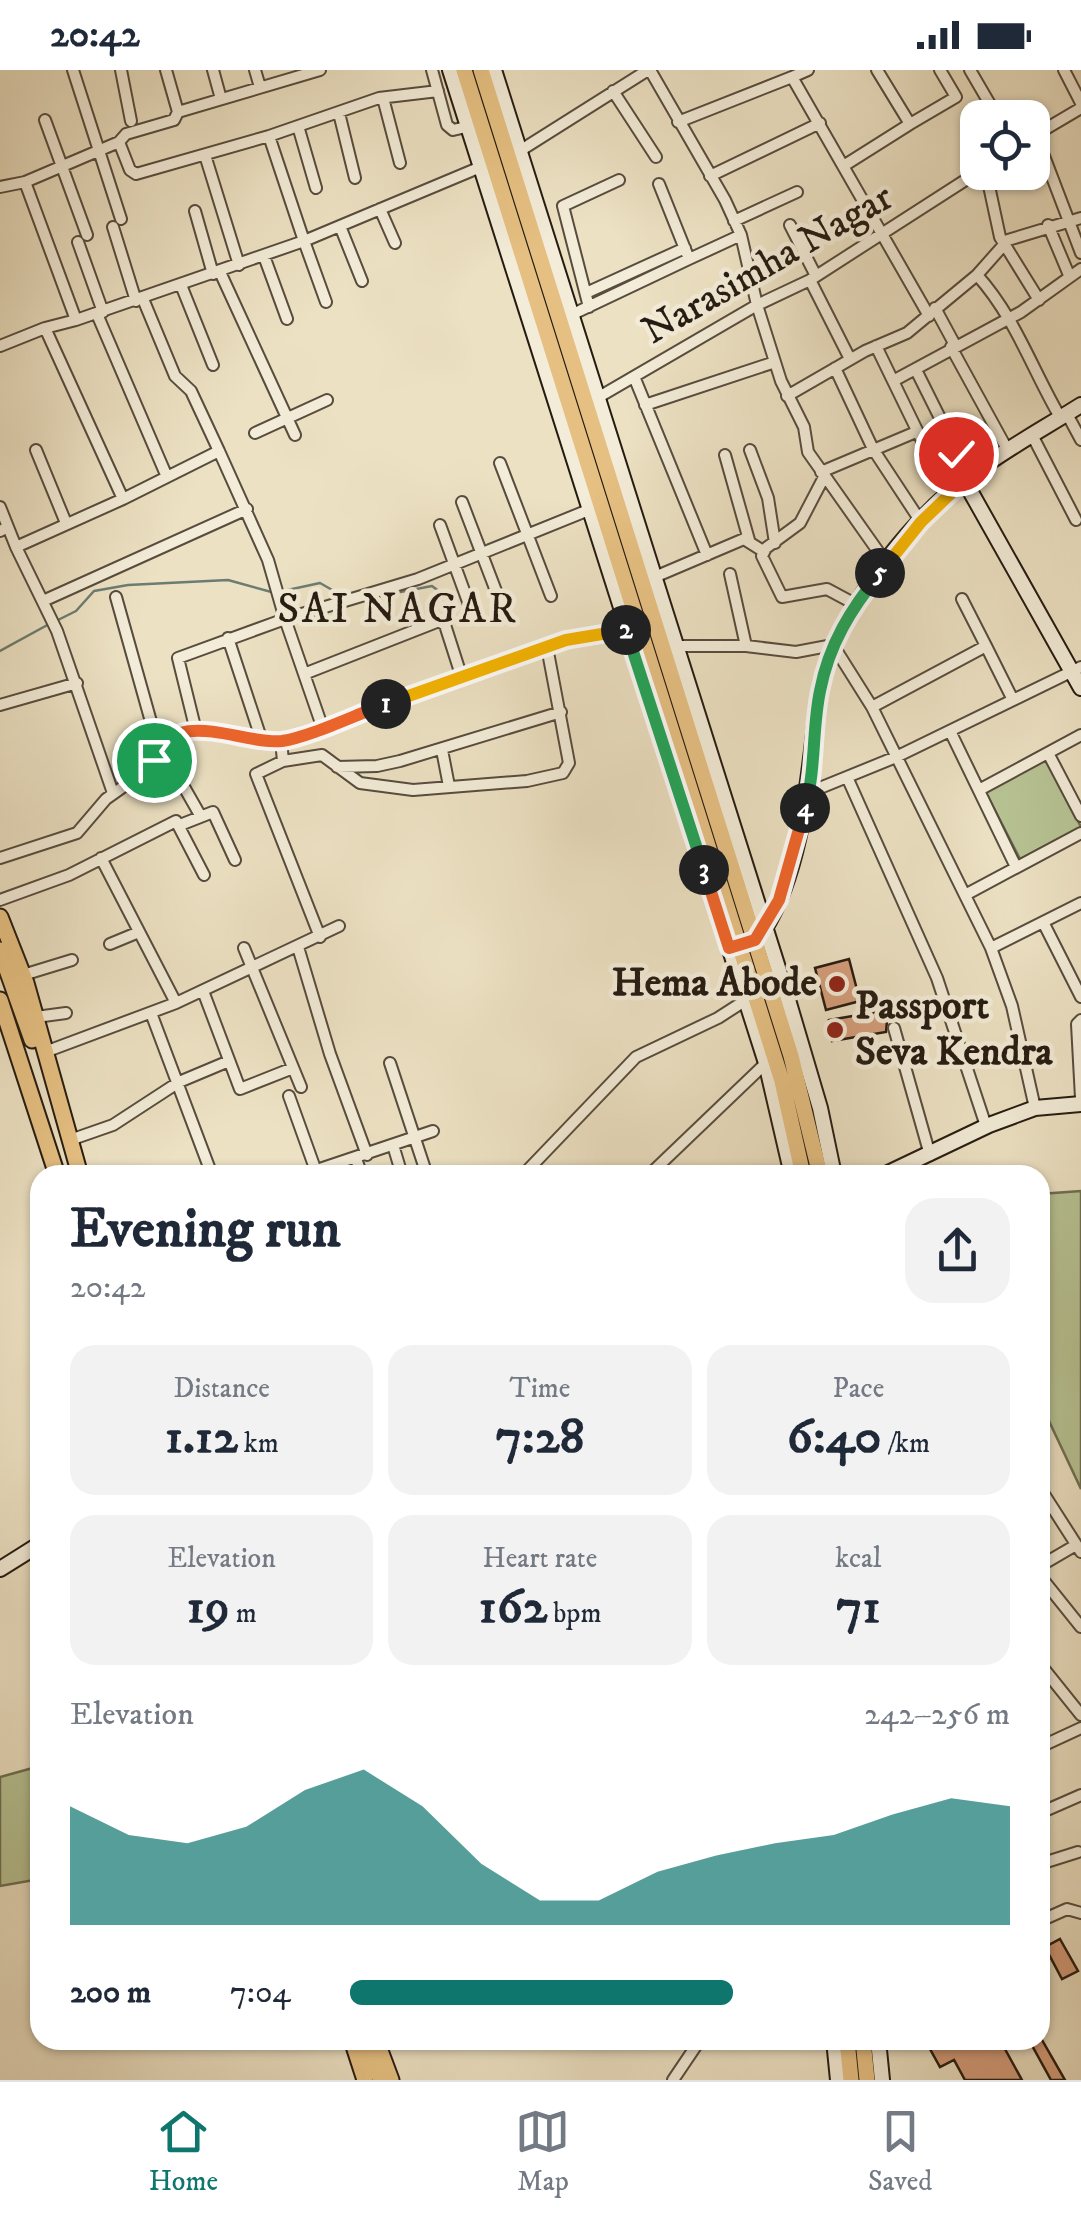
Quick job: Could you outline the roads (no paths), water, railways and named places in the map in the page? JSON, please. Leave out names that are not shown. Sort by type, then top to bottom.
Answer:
[{"type":"main road","points":[[464,70],[592,401],[747,941],[801,1165]]},
{"type":"main road","points":[[494,71],[499,160],[747,941],[792,1056],[818,1165]]},
{"type":"main road","points":[[0,917],[23,975],[77,1165]]},
{"type":"main road","points":[[0,950],[36,1052],[69,1165]]},
{"type":"main road","points":[[0,1000],[54,1165]]},
{"type":"main road","points":[[355,2050],[365,2080]]},
{"type":"main road","points":[[369,2050],[380,2080]]},
{"type":"main road","points":[[380,2050],[391,2080]]},
{"type":"main road","points":[[848,2050],[851,2080]]},
{"type":"main road","points":[[864,2050],[866,2080]]},
{"type":"street","points":[[73,70],[140,300],[175,376],[190,390],[247,509],[322,726]]},
{"type":"street","points":[[121,70],[131,121]]},
{"type":"street","points":[[0,186],[24,182],[119,142],[126,134],[174,120],[178,112],[166,70]]},
{"type":"street","points":[[213,70],[221,99]]},
{"type":"street","points":[[256,70],[260,87]]},
{"type":"street","points":[[178,112],[300,72],[320,70]]},
{"type":"street","points":[[432,70],[447,125],[452,130],[466,127]]},
{"type":"street","points":[[450,70],[466,127],[499,160],[573,314],[592,401],[679,646],[747,941],[746,1000],[766,1063],[790,1165]]},
{"type":"street","points":[[0,346],[264,256],[499,160],[649,70],[741,236],[757,306],[787,396],[804,427],[808,452],[887,564]]},
{"type":"street","points":[[678,122],[808,70]]},
{"type":"street","points":[[877,70],[910,124]]},
{"type":"street","points":[[940,70],[956,97]]},
{"type":"street","points":[[970,70],[988,100]]},
{"type":"street","points":[[1050,125],[1081,105],[1064,70]]},
{"type":"street","points":[[792,77],[846,164],[883,236],[953,346],[1008,451]]},
{"type":"street","points":[[846,164],[978,83]]},
{"type":"street","points":[[613,90],[656,156]]},
{"type":"street","points":[[119,142],[132,173],[270,136],[383,98],[438,92]]},
{"type":"street","points":[[383,98],[400,163]]},
{"type":"street","points":[[339,112],[355,178]]},
{"type":"street","points":[[45,120],[83,239],[100,313],[167,477]]},
{"type":"street","points":[[710,176],[820,123]]},
{"type":"street","points":[[298,126],[316,188]]},
{"type":"street","points":[[270,136],[326,302]]},
{"type":"street","points":[[205,155],[238,265]]},
{"type":"street","points":[[499,160],[626,630],[747,941],[806,1059],[832,1165]]},
{"type":"street","points":[[1050,168],[1076,219],[1081,253]]},
{"type":"street","points":[[590,307],[563,206],[619,180]]},
{"type":"street","points":[[24,182],[76,320]]},
{"type":"street","points":[[660,184],[687,253]]},
{"type":"street","name":"Narasimha Nagar","points":[[592,401],[813,278],[960,184]]},
{"type":"street","points":[[990,190],[1003,244],[1038,300]]},
{"type":"street","points":[[734,222],[797,192]]},
{"type":"street","points":[[380,209],[394,244]]},
{"type":"street","points":[[195,211],[217,273],[295,435]]},
{"type":"street","points":[[787,396],[876,346],[901,338],[977,275],[1003,244],[1048,225],[1076,219]]},
{"type":"street","points":[[790,225],[850,360]]},
{"type":"street","points":[[1048,225],[1069,275]]},
{"type":"street","points":[[340,226],[362,281]]},
{"type":"street","points":[[586,294],[687,253],[741,236]]},
{"type":"street","points":[[573,314],[687,253]]},
{"type":"street","points":[[264,256],[287,320]]},
{"type":"street","points":[[893,381],[1010,317],[1081,269]]},
{"type":"street","points":[[977,275],[1010,317],[1030,363],[1081,440]]},
{"type":"street","points":[[181,285],[213,365]]},
{"type":"street","points":[[45,328],[123,499]]},
{"type":"street","points":[[876,346],[948,494]]},
{"type":"street","points":[[645,406],[775,362]]},
{"type":"street","points":[[835,368],[873,449],[921,522]]},
{"type":"street","points":[[916,370],[967,478],[1076,669],[1081,688]]},
{"type":"street","points":[[635,379],[707,555]]},
{"type":"street","points":[[256,433],[327,400]]},
{"type":"street","points":[[747,941],[779,900],[810,792],[819,692],[833,645],[855,604],[948,494],[1081,405]]},
{"type":"street","points":[[762,551],[800,523],[823,474],[916,432]]},
{"type":"street","points":[[1032,435],[1080,523]]},
{"type":"street","points":[[36,450],[66,523]]},
{"type":"street","points":[[750,450],[768,498],[775,542]]},
{"type":"street","points":[[16,547],[219,451]]},
{"type":"street","points":[[724,455],[750,540],[762,551],[768,574],[782,598],[827,589],[855,604]]},
{"type":"street","points":[[500,463],[551,596]]},
{"type":"street","points":[[462,502],[504,612]]},
{"type":"street","points":[[0,508],[4,529],[57,631],[113,793]]},
{"type":"street","points":[[196,730],[178,658],[454,564],[591,508]]},
{"type":"street","points":[[42,600],[247,509]]},
{"type":"street","points":[[440,525],[474,618]]},
{"type":"street","points":[[657,576],[739,540],[750,540]]},
{"type":"street","points":[[730,574],[746,646]]},
{"type":"street","points":[[116,597],[160,744],[200,815]]},
{"type":"street","points":[[962,599],[1013,700]]},
{"type":"street","points":[[304,674],[439,622],[444,626],[462,678]]},
{"type":"street","points":[[0,858],[66,840],[86,825],[113,793],[144,772],[160,744],[175,734],[196,730],[281,741],[548,647],[626,630]]},
{"type":"street","points":[[228,638],[261,738]]},
{"type":"street","points":[[679,646],[746,646],[796,652],[833,645]]},
{"type":"street","points":[[833,645],[872,707],[991,948],[1012,1006],[1034,1108]]},
{"type":"street","points":[[872,707],[986,646]]},
{"type":"street","points":[[320,937],[256,774],[283,760],[322,755],[360,783],[413,790],[527,780],[567,770],[562,712],[548,647]]},
{"type":"street","points":[[810,792],[896,757],[1076,669]]},
{"type":"street","points":[[0,705],[76,682]]},
{"type":"street","points":[[337,767],[377,766],[562,712]]},
{"type":"street","points":[[950,731],[1016,867]]},
{"type":"street","points":[[979,790],[1081,735]]},
{"type":"street","points":[[281,741],[283,760]]},
{"type":"street","points":[[442,750],[449,786]]},
{"type":"street","points":[[1048,753],[1081,816]]},
{"type":"street","points":[[846,777],[937,978],[986,1126]]},
{"type":"street","points":[[180,825],[214,812],[235,860]]},
{"type":"street","points":[[0,900],[69,875],[172,822],[180,825],[204,875]]},
{"type":"street","points":[[965,895],[1081,833]]},
{"type":"street","points":[[101,858],[176,1003]]},
{"type":"street","points":[[991,948],[1081,903]]},
{"type":"street","points":[[1043,922],[1077,975],[1081,997]]},
{"type":"street","points":[[46,1052],[176,1003],[339,926]]},
{"type":"street","points":[[110,944],[139,932]]},
{"type":"street","points":[[298,947],[362,1165]]},
{"type":"street","points":[[244,948],[301,1087]]},
{"type":"street","points":[[23,975],[72,960]]},
{"type":"street","points":[[202,991],[243,1090],[293,1068]]},
{"type":"street","points":[[533,1165],[636,1057],[746,1000]]},
{"type":"street","points":[[36,1017],[66,1013]]},
{"type":"street","points":[[152,1013],[209,1165]]},
{"type":"street","points":[[907,1165],[986,1126],[1034,1108],[1081,1101],[1077,1024],[1081,1020]]},
{"type":"street","points":[[894,1028],[930,1155]]},
{"type":"street","points":[[70,1140],[122,1121],[180,1082],[228,1061]]},
{"type":"street","points":[[390,1063],[424,1165]]},
{"type":"street","points":[[659,1165],[766,1063]]},
{"type":"street","points":[[289,1096],[314,1165]]},
{"type":"street","points":[[340,1165],[433,1131]]},
{"type":"street","points":[[393,1146],[399,1165]]},
{"type":"street","points":[[1050,1504],[1078,1549],[1050,1562]]},
{"type":"street","points":[[0,1569],[30,1550]]},
{"type":"street","points":[[1050,1589],[1081,1628]]},
{"type":"street","points":[[1050,1676],[1081,1715]]},
{"type":"street","points":[[1050,1742],[1081,1728]]},
{"type":"street","points":[[1050,1809],[1081,1795]]},
{"type":"street","points":[[1050,1861],[1078,1852]]},
{"type":"street","points":[[1050,1916],[1067,1909],[1081,1913]]},
{"type":"street","points":[[674,2080],[694,2050]]},
{"type":"street","points":[[835,2050],[838,2080]]},
{"type":"street","points":[[879,2050],[882,2080]]},
{"type":"waterway","points":[[58,620],[76,611],[94,591],[128,585],[228,580],[275,593]]},
{"type":"waterway","points":[[283,591],[320,583],[334,591],[352,594]]},
{"type":"waterway","points":[[374,597],[432,586],[456,604]]},
{"type":"waterway","points":[[0,651],[51,623]]},
{"type":"place","name":"Hema Abode","points":[[837,984]]},
{"type":"place","name":"Passport Seva Kendra","points":[[835,1030]]},
{"type":"district","name":"SAI NAGAR","points":[[398,610]]}]
